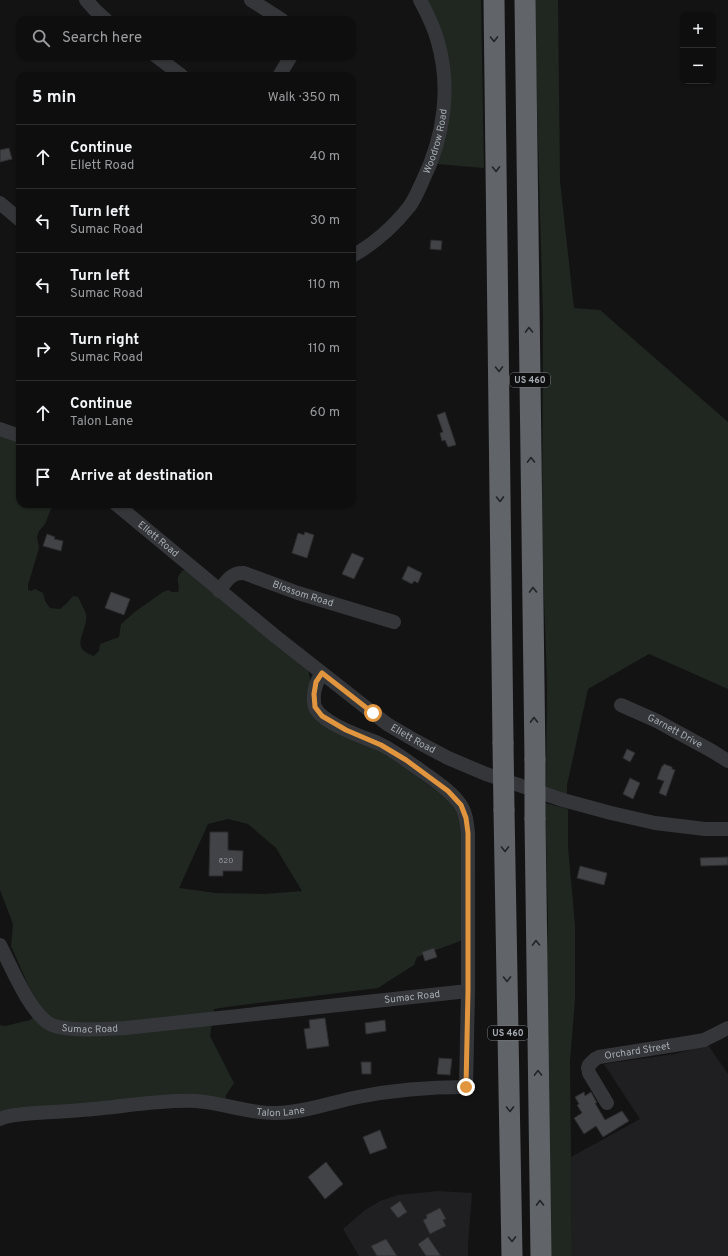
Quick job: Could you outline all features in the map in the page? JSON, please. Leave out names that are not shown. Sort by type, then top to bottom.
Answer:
[{"type":"highway","name":"US 460","points":[[494,0],[503,743],[512,1256]]},
{"type":"highway","name":"US 460","points":[[525,0],[540,1256]]},
{"type":"street","points":[[86,0],[102,16]]},
{"type":"street","points":[[251,0],[276,16]]},
{"type":"street","name":"Woodrow Road","points":[[356,250],[387,230],[409,206],[427,172],[438,144],[444,103],[444,72],[438,41],[420,0]]},
{"type":"street","points":[[161,60],[177,72]]},
{"type":"street","points":[[281,72],[289,60]]},
{"type":"street","points":[[0,203],[16,217]]},
{"type":"street","points":[[0,429],[16,435]]},
{"type":"street","name":"Ellett Road","points":[[121,508],[219,591],[387,724],[448,758],[486,774],[563,800],[611,813],[654,823],[705,829],[728,829]]},
{"type":"street","name":"Blossom Road","points":[[219,591],[232,576],[239,572],[298,593],[394,622]]},
{"type":"street","points":[[322,673],[316,682],[314,694],[315,707],[322,716],[346,730],[394,752],[448,791],[461,805],[466,818],[468,833],[468,991]]},
{"type":"street","name":"Garnett Drive","points":[[621,704],[657,721],[728,761]]},
{"type":"street","name":"Sumac Road","points":[[0,945],[30,1004],[39,1016],[51,1024],[63,1027],[100,1029],[126,1028],[468,991]]},
{"type":"street","name":"Talon Lane","points":[[0,1119],[6,1116],[34,1113],[175,1101],[196,1101],[260,1113],[279,1113],[403,1090],[431,1087],[466,1087],[468,991]]},
{"type":"street","name":"Orchard Street","points":[[607,1103],[588,1068],[595,1059],[604,1056],[678,1046],[704,1040],[728,1028]]},
{"type":"shaded area","points":[[425,0],[481,0],[484,168],[437,164],[448,118]]},
{"type":"shaded area","points":[[534,0],[558,0],[560,181],[574,308],[600,310],[728,422],[728,689],[649,654],[588,689],[567,785],[567,796],[546,789],[547,683],[542,540],[543,318]]},
{"type":"shaded area","points":[[0,433],[16,439],[16,508],[51,508],[45,524],[39,531],[37,537],[39,548],[28,585],[28,590],[31,591],[35,589],[43,593],[45,601],[50,608],[60,609],[73,596],[78,597],[86,614],[85,627],[80,644],[86,652],[94,656],[99,651],[100,644],[119,637],[121,624],[136,611],[163,592],[168,590],[178,592],[178,576],[183,570],[188,571],[308,670],[310,690],[308,703],[378,748],[451,801],[462,823],[463,940],[417,957],[414,965],[378,988],[214,1009],[210,1036],[234,1083],[226,1095],[225,1104],[0,1115],[0,1025],[5,1026],[30,1020],[42,1010],[29,987],[11,946],[13,924],[0,890]],"holes":[[[228,819],[248,824],[276,848],[302,891],[264,894],[216,893],[179,888],[208,824]]]},
{"type":"shaded area","points":[[545,803],[568,809],[568,847],[575,925],[575,1000],[570,1061],[572,1256],[550,1256],[547,957],[548,918]]},
{"type":"shaded area","points":[[708,1045],[728,1074],[728,1256],[572,1256],[571,1157],[640,1119],[604,1064],[675,1054]]},
{"type":"shaded area","points":[[438,1191],[472,1193],[468,1256],[359,1256],[343,1229],[365,1210],[380,1201],[398,1195]]},
{"type":"building","points":[[9,148],[12,159],[0,162],[0,150]]},
{"type":"building","points":[[431,240],[442,241],[441,250],[430,249]]},
{"type":"building","points":[[445,412],[456,445],[448,447],[445,440],[442,441],[440,433],[443,432],[437,415]]},
{"type":"building","points":[[305,532],[314,535],[307,558],[292,553],[298,533],[304,535]]},
{"type":"building","points":[[47,534],[55,537],[54,539],[63,541],[61,551],[43,546]]},
{"type":"building","points":[[352,553],[364,558],[354,579],[342,574]]},
{"type":"building","points":[[408,566],[422,573],[418,583],[414,581],[412,584],[402,579]]},
{"type":"building","points":[[111,592],[130,599],[124,615],[105,608]]},
{"type":"building","points":[[627,749],[635,753],[630,762],[623,758]]},
{"type":"building","points":[[664,764],[675,770],[666,796],[659,793],[664,781],[657,779]]},
{"type":"building","points":[[630,778],[640,783],[633,799],[623,794]]},
{"type":"building","points":[[210,832],[228,832],[228,850],[243,851],[242,871],[223,871],[223,876],[209,876]]},
{"type":"building","points":[[728,857],[728,865],[701,866],[700,858]]},
{"type":"building","points":[[580,866],[607,873],[604,885],[577,878]]},
{"type":"building","points":[[434,948],[437,957],[425,961],[422,952]]},
{"type":"building","points":[[325,1018],[329,1046],[307,1049],[304,1029],[310,1028],[309,1020]]},
{"type":"building","points":[[385,1020],[386,1031],[366,1034],[365,1023]]},
{"type":"building","points":[[439,1058],[452,1059],[450,1075],[437,1074]]},
{"type":"building","points":[[361,1062],[371,1062],[371,1074],[362,1074]]},
{"type":"building","points":[[584,1092],[585,1096],[591,1092],[597,1103],[595,1103],[605,1120],[622,1111],[629,1121],[603,1137],[596,1126],[584,1134],[574,1118],[582,1113],[577,1105],[579,1104],[575,1097]]},
{"type":"building","points":[[380,1130],[387,1148],[370,1154],[363,1137]]},
{"type":"building","points":[[326,1162],[343,1184],[325,1199],[308,1177]]},
{"type":"building","points":[[400,1201],[407,1212],[398,1218],[390,1208]]},
{"type":"building","points":[[440,1208],[446,1219],[443,1220],[446,1226],[430,1234],[423,1220],[427,1218],[426,1215]]},
{"type":"building","points":[[428,1237],[441,1256],[426,1256],[418,1244]]},
{"type":"building","points":[[386,1239],[397,1256],[377,1256],[371,1246]]},
{"type":"route","points":[[373,713],[322,673],[316,682],[314,694],[315,707],[322,716],[346,730],[381,745],[433,779],[448,791],[461,805],[466,818],[468,833],[468,991],[466,1087]]}]
